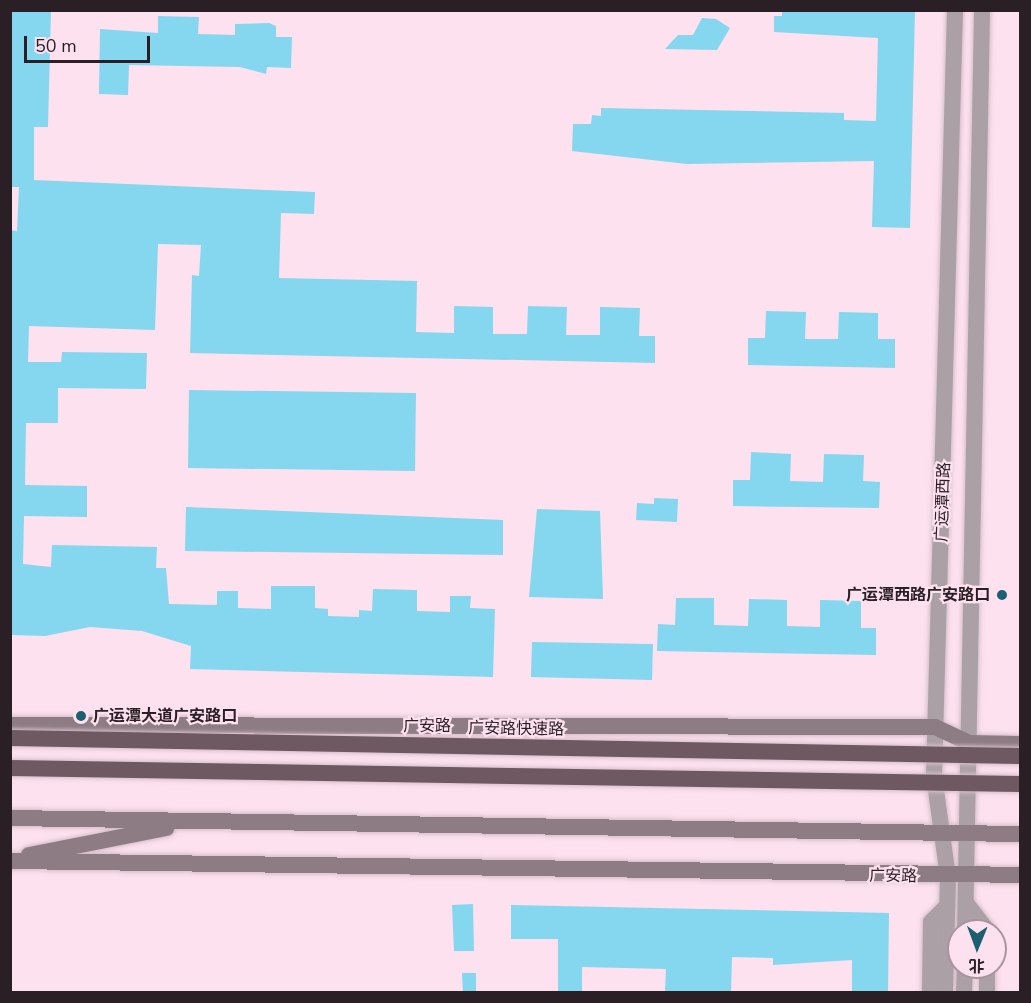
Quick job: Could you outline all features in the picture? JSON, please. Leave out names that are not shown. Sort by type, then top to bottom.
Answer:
[{"type":"highway","name":"广安路快速路","points":[[10,738],[1020,756]]},
{"type":"highway","points":[[10,768],[1020,784]]},
{"type":"main road","name":"广安路","points":[[10,725],[936,727],[969,743],[1020,744]]},
{"type":"main road","points":[[10,775],[1020,777]]},
{"type":"main road","points":[[10,818],[1020,834]]},
{"type":"main road","points":[[10,860],[197,821]]},
{"type":"main road","name":"广安路","points":[[10,860],[948,877],[1020,875]]},
{"type":"street","name":"广运潭西路","points":[[945,993],[948,877],[945,833],[934,776],[955,10]]},
{"type":"street","name":"广运潭西路","points":[[965,919],[982,10]]},
{"type":"street","points":[[966,903],[979,919]]},
{"type":"street","points":[[930,993],[931,922],[947,906]]},
{"type":"building","points":[[10,10],[51,10],[48,127],[34,127],[34,180],[315,192],[314,214],[281,213],[279,278],[417,281],[416,332],[454,333],[454,306],[493,307],[493,334],[527,334],[528,306],[567,307],[566,335],[600,335],[600,307],[640,308],[639,336],[655,336],[655,363],[190,353],[192,275],[199,276],[201,245],[158,244],[155,330],[29,326],[28,362],[61,362],[62,352],[147,353],[146,389],[58,388],[58,423],[26,423],[25,485],[87,486],[87,517],[24,516],[23,564],[51,567],[52,545],[157,547],[156,568],[166,568],[169,604],[217,605],[217,591],[238,591],[238,608],[271,609],[271,586],[315,586],[315,608],[328,609],[328,616],[359,617],[359,610],[372,611],[373,589],[417,590],[417,611],[450,612],[450,596],[471,596],[470,608],[495,609],[493,677],[190,669],[191,646],[142,631],[90,627],[45,636],[10,635],[10,230],[17,231],[19,187],[10,187]]},
{"type":"building","points":[[782,10],[915,10],[910,228],[872,227],[874,161],[687,164],[572,151],[573,124],[591,124],[592,115],[601,116],[601,108],[844,113],[844,120],[876,121],[878,38],[774,32],[774,16],[782,16]]},
{"type":"building","points":[[158,16],[199,17],[198,34],[235,35],[235,24],[269,23],[276,26],[276,37],[292,37],[291,68],[267,67],[266,74],[240,67],[129,65],[128,95],[99,94],[100,29],[158,33]]},
{"type":"building","points":[[702,18],[716,19],[730,28],[717,50],[665,49],[678,35],[693,35]]},
{"type":"building","points":[[766,311],[806,312],[805,339],[838,339],[839,312],[878,313],[878,339],[895,339],[895,368],[748,365],[748,338],[765,338]]},
{"type":"building","points":[[189,390],[416,393],[415,471],[188,468]]},
{"type":"building","points":[[751,452],[791,454],[790,481],[823,482],[824,454],[864,455],[863,481],[880,482],[879,508],[733,506],[733,480],[750,480]]},
{"type":"building","points":[[654,498],[678,499],[677,522],[636,520],[637,503],[654,504]]},
{"type":"building","points":[[186,507],[503,520],[503,555],[185,551]]},
{"type":"building","points":[[537,509],[600,511],[603,599],[529,597]]},
{"type":"building","points":[[676,598],[714,598],[714,625],[748,626],[749,599],[787,600],[787,626],[820,627],[820,600],[861,601],[861,628],[876,628],[876,655],[657,651],[658,624],[675,625]]},
{"type":"building","points":[[532,642],[653,644],[652,680],[531,677]]},
{"type":"building","points":[[473,904],[474,951],[454,951],[452,905]]},
{"type":"building","points":[[511,905],[889,913],[888,993],[852,993],[852,960],[773,965],[773,958],[732,957],[731,993],[665,993],[666,969],[582,967],[582,993],[558,993],[558,939],[511,939]]},
{"type":"building","points":[[462,973],[476,973],[476,993],[463,993]]},
{"type":"place","name":"广运潭西路广安路口","points":[[1002,595]]},
{"type":"place","name":"广运潭大道广安路口","points":[[81,716]]}]
